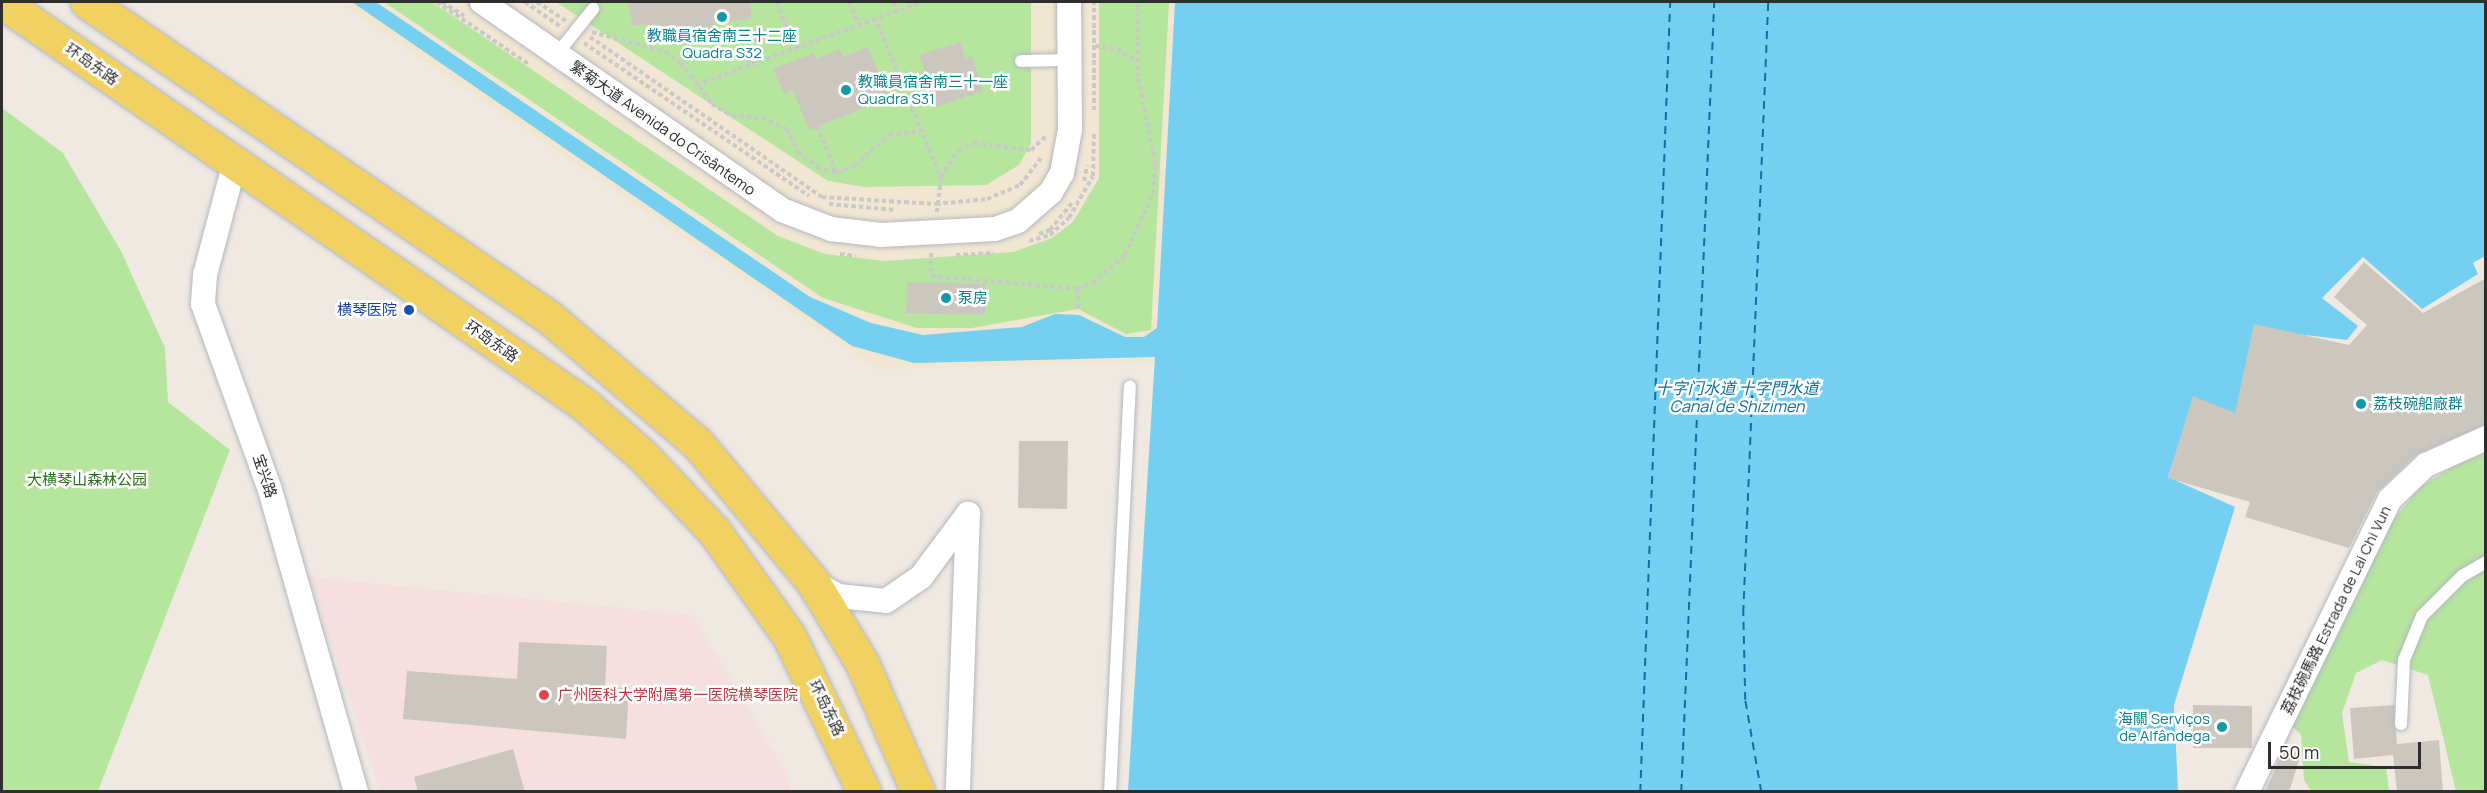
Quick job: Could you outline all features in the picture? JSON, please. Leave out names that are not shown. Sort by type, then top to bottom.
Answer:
[{"type":"main road","name":"环岛东路","points":[[2,2],[585,405],[643,456],[714,531],[789,636],[864,792]]},
{"type":"main road","points":[[87,2],[550,318],[698,444],[813,582],[863,665],[918,792]]},
{"type":"street","name":"繁菊大道 Avenida do Crisântemo","points":[[482,2],[544,63],[782,210],[847,247],[931,245],[1018,221],[1051,192],[1067,152],[1080,53],[1070,2]]},
{"type":"street","name":"宝兴路","points":[[235,162],[205,275],[203,304],[270,490],[356,792]]},
{"type":"street","name":"荔枝碗馬路 Estrada de Lai Chi Vun","points":[[2247,792],[2390,499],[2426,465],[2486,438]]},
{"type":"street","points":[[813,582],[838,596],[886,601],[921,577],[968,514],[958,792]]},
{"type":"lane","points":[[544,63],[575,32],[593,9]]},
{"type":"lane","points":[[1021,61],[1080,53]]},
{"type":"lane","points":[[1110,792],[1130,386]]},
{"type":"lane","points":[[2401,724],[2404,660],[2422,616],[2462,576],[2486,562]]},
{"type":"path","points":[[437,2],[544,63]]},
{"type":"path","points":[[442,2],[544,63]]},
{"type":"path","points":[[525,2],[575,32],[822,196],[936,204],[987,199],[1020,185],[1040,160],[1047,135],[1047,125]]},
{"type":"path","points":[[537,2],[575,32],[820,203],[931,245],[998,249],[954,251]]},
{"type":"path","points":[[777,2],[794,45]]},
{"type":"path","points":[[849,2],[858,23]]},
{"type":"path","points":[[893,2],[897,10]]},
{"type":"path","points":[[696,85],[750,66],[794,45],[921,2]]},
{"type":"path","points":[[1088,116],[1080,53],[1089,2]]},
{"type":"path","points":[[1094,2],[1094,117]]},
{"type":"path","points":[[1047,135],[1031,150],[974,143],[958,151],[941,178],[931,245],[931,276],[1077,289],[1093,283],[1125,255],[1153,193],[1151,130],[1136,61],[1137,2]]},
{"type":"path","points":[[876,17],[920,131],[941,178]]},
{"type":"path","points":[[737,22],[750,66]]},
{"type":"path","points":[[575,32],[665,52],[712,105],[732,116],[762,118],[788,129],[798,152],[817,167],[837,173],[854,166],[889,135],[920,131]]},
{"type":"path","points":[[1080,53],[1095,46],[1136,61]]},
{"type":"path","points":[[817,126],[837,173]]},
{"type":"path","points":[[1023,239],[1050,230],[1066,215],[1087,175],[1088,128]]},
{"type":"path","points":[[1019,245],[1050,235],[1069,219],[1093,176],[1094,129]]},
{"type":"path","points":[[1048,164],[1050,154]]},
{"type":"path","points":[[931,245],[990,207],[1028,190]]},
{"type":"path","points":[[847,247],[867,256]]},
{"type":"path","points":[[1077,289],[1078,309]]},
{"type":"shaded area","points":[[338,2],[1175,2],[1155,362],[876,369]]},
{"type":"shaded area","name":"广州医科大学附属第一医院横琴医院","points":[[309,577],[693,615],[787,774],[791,791],[380,791]]},
{"type":"green space","points":[[384,2],[432,2],[778,236],[825,254],[885,261],[1013,252],[1052,238],[1073,222],[1099,178],[1099,2],[1169,2],[1151,330],[1126,334],[1078,309],[972,328],[917,328],[823,298]]},
{"type":"green space","points":[[556,2],[1031,2],[1031,143],[1019,165],[986,185],[865,187],[828,181]]},
{"type":"green space","name":"大横琴山森林公园","points":[[2,108],[63,153],[121,251],[165,348],[168,402],[230,450],[98,791],[2,791]]},
{"type":"green space","points":[[2485,454],[2485,791],[2456,791],[2428,675],[2382,660],[2356,673],[2342,713],[2349,762],[2386,767],[2389,791],[2311,791],[2304,780],[2301,734],[2291,726],[2391,523],[2420,487],[2455,465]]},
{"type":"water","name":"十字门水道 十字門水道 Canal de Shizimen","points":[[352,2],[376,2],[810,297],[871,323],[923,335],[1022,327],[1055,314],[1079,315],[1125,337],[1144,337],[1157,328],[1175,2],[2485,2],[2485,256],[2473,263],[2478,274],[2422,309],[2363,257],[2322,298],[2358,326],[2347,340],[2255,329],[2295,433],[2193,402],[2168,477],[2235,507],[2174,705],[2178,791],[1128,791],[1155,357],[914,363],[852,346]]},
{"type":"building","name":"教職員宿舍南三十二座 Quadra S32","points":[[628,2],[751,2],[751,19],[715,23],[711,32],[666,32],[662,25],[632,25]]},
{"type":"building","points":[[960,42],[965,58],[972,56],[983,91],[936,107],[919,55]]},
{"type":"building","name":"教職員宿舍南三十一座 Quadra S31","points":[[868,47],[889,98],[809,130],[793,91],[784,94],[773,69],[814,53],[816,59],[840,49],[843,57]]},
{"type":"building","name":"荔枝碗船廠群","points":[[2364,262],[2423,313],[2486,278],[2486,424],[2416,455],[2377,492],[2349,548],[2245,517],[2250,502],[2168,478],[2193,396],[2235,413],[2254,324],[2349,345],[2367,325],[2334,297]]},
{"type":"building","name":"泵房","points":[[907,282],[986,284],[985,315],[906,313]]},
{"type":"building","points":[[1019,441],[1068,441],[1067,509],[1018,508]]},
{"type":"building","points":[[519,642],[607,646],[605,687],[629,688],[626,739],[403,719],[407,671],[517,679]]},
{"type":"building","name":"海關 Serviços de Alfândega","points":[[2193,705],[2252,706],[2252,748],[2193,748]]},
{"type":"building","points":[[2394,705],[2397,744],[2439,740],[2443,792],[2397,792],[2393,755],[2354,759],[2350,708]]},
{"type":"building","points":[[513,749],[525,792],[418,792],[414,777]]},
{"type":"building","points":[[2284,749],[2301,754],[2289,792],[2265,792]]},
{"type":"ferry route","points":[[1640,792],[1670,2]]},
{"type":"ferry route","points":[[1681,792],[1714,2]]},
{"type":"ferry route","points":[[1761,792],[1745,700],[1743,613],[1768,2]]},
{"type":"place","name":"教職員宿舍南三十二座 Quadra S32","points":[[722,17]]},
{"type":"place","name":"教職員宿舍南三十一座 Quadra S31","points":[[846,90]]},
{"type":"place","name":"泵房","points":[[946,298]]},
{"type":"place","name":"横琴医院","points":[[409,310]]},
{"type":"place","name":"荔枝碗船廠群","points":[[2361,404]]},
{"type":"place","name":"广州医科大学附属第一医院横琴医院","points":[[544,695]]},
{"type":"place","name":"海關 Serviços de Alfândega","points":[[2222,727]]}]
